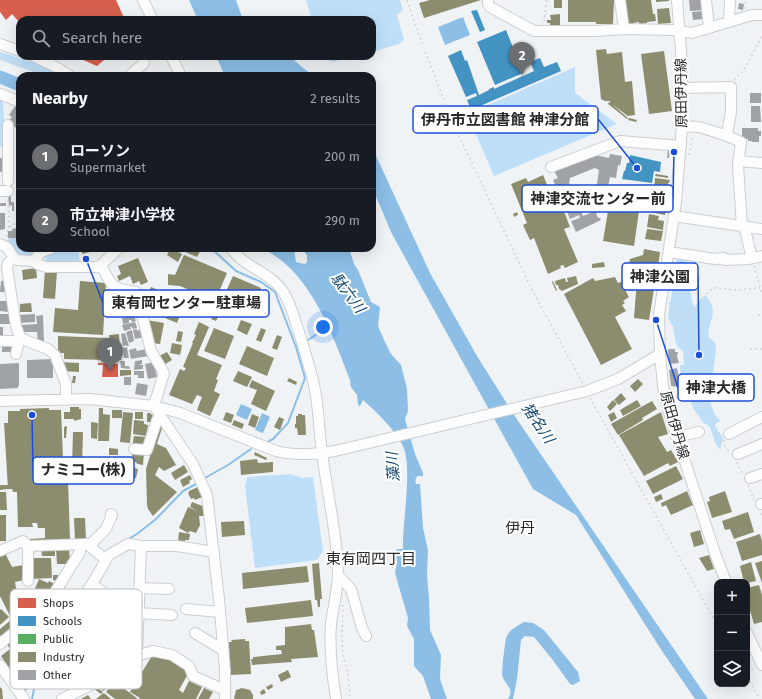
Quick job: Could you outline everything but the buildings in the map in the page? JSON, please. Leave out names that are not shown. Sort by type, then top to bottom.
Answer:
[{"type":"street","points":[[143,0],[151,16]]},
{"type":"street","points":[[488,0],[490,7],[534,31],[624,29],[692,33],[752,15],[762,15]]},
{"type":"street","points":[[620,0],[624,29]]},
{"type":"street","name":"原田伊丹線","points":[[677,0],[683,88],[682,126],[674,216],[659,315],[660,354],[663,386],[669,413],[725,579]]},
{"type":"street","points":[[706,0],[708,28]]},
{"type":"street","points":[[729,22],[730,0]]},
{"type":"street","points":[[0,44],[16,54]]},
{"type":"street","points":[[41,60],[64,72]]},
{"type":"street","points":[[173,60],[180,72]]},
{"type":"street","points":[[134,72],[144,63]]},
{"type":"street","points":[[683,88],[731,87],[731,112],[727,134],[725,135]]},
{"type":"street","points":[[0,94],[16,100]]},
{"type":"street","points":[[6,188],[4,150],[8,125]]},
{"type":"street","points":[[669,252],[715,259],[724,258],[724,260],[757,257],[743,226],[738,176],[738,161],[742,142],[699,127],[682,126]]},
{"type":"street","points":[[551,167],[620,141],[681,146]]},
{"type":"street","points":[[738,161],[762,163]]},
{"type":"street","points":[[674,216],[762,229]]},
{"type":"street","points":[[4,246],[14,258],[18,260],[34,261],[37,264],[46,267],[90,268],[102,265],[115,252]]},
{"type":"street","points":[[34,261],[41,252]]},
{"type":"street","points":[[234,252],[274,281],[286,295],[294,315],[312,373],[336,546],[338,575],[331,623],[330,644],[330,663],[336,699]]},
{"type":"street","points":[[14,258],[8,263],[7,268],[16,326],[20,340],[16,354]]},
{"type":"street","points":[[102,265],[112,285],[118,289],[136,292],[137,294],[151,351],[164,373],[154,406],[194,464],[207,495],[220,612],[225,695]]},
{"type":"street","points":[[1,341],[20,340],[48,349],[55,355],[66,384],[66,399]]},
{"type":"street","points":[[0,401],[90,399],[154,406],[180,413],[276,451],[296,454],[322,453],[586,391],[618,378],[660,354]]},
{"type":"street","points":[[0,396],[17,401]]},
{"type":"street","points":[[0,407],[17,401]]},
{"type":"street","points":[[134,449],[147,450],[157,420],[161,417]]},
{"type":"street","points":[[729,434],[762,417]]},
{"type":"street","points":[[676,436],[699,432]]},
{"type":"street","points":[[738,454],[762,444]]},
{"type":"street","points":[[747,479],[762,474]]},
{"type":"street","points":[[57,589],[85,545],[106,529],[112,516],[111,514]]},
{"type":"street","points":[[0,551],[23,541],[28,546],[28,581]]},
{"type":"street","points":[[89,589],[109,556],[128,544],[141,546],[177,546],[214,552]]},
{"type":"street","points":[[28,546],[85,545],[106,560]]},
{"type":"street","points":[[141,546],[139,588],[169,589]]},
{"type":"street","points":[[338,575],[351,589],[362,628],[366,636]]},
{"type":"street","points":[[92,584],[99,589]]},
{"type":"street","points":[[186,608],[220,612]]},
{"type":"street","points":[[142,613],[172,614]]},
{"type":"street","points":[[195,633],[223,650]]},
{"type":"street","points":[[0,644],[10,636]]},
{"type":"street","points":[[750,640],[760,666]]},
{"type":"street","points":[[142,654],[153,651],[172,655],[189,666],[193,676],[225,695]]},
{"type":"street","points":[[0,664],[10,679]]},
{"type":"street","points":[[17,689],[24,699]]},
{"type":"street","points":[[62,699],[83,689]]},
{"type":"path","points":[[407,0],[452,121],[529,284],[586,391],[714,620]]},
{"type":"path","points":[[544,31],[547,0]]},
{"type":"path","points":[[731,87],[734,79],[744,70],[762,37]]},
{"type":"path","points":[[0,58],[37,72]]},
{"type":"path","points":[[19,65],[20,60]]},
{"type":"path","points":[[4,246],[9,227],[6,188]]},
{"type":"path","points":[[9,227],[16,223]]},
{"type":"path","points":[[682,254],[678,282],[683,317]]},
{"type":"path","points":[[757,257],[762,294]]},
{"type":"path","points":[[676,315],[683,317],[688,316],[710,290],[715,288],[737,290],[760,288]]},
{"type":"path","points":[[667,308],[668,302],[676,315],[697,374],[702,398],[717,430],[723,437],[725,446],[734,456],[747,479],[759,506],[762,517]]},
{"type":"path","points":[[750,349],[762,348]]},
{"type":"path","points":[[750,671],[760,666]]},
{"type":"path","points":[[750,682],[760,699]]},
{"type":"shaded area","points":[[306,0],[400,0],[403,10],[397,15],[404,39],[399,44],[376,51],[376,16],[311,16]]},
{"type":"shaded area","points":[[0,52],[16,57],[16,60],[25,60],[41,65],[54,72],[33,72],[0,60]]},
{"type":"shaded area","points":[[328,60],[341,60],[333,62]]},
{"type":"shaded area","points":[[575,67],[575,93],[617,124],[494,176],[467,114]]},
{"type":"shaded area","points":[[0,95],[3,97],[5,147],[0,147]]},
{"type":"shaded area","points":[[10,238],[16,238],[16,252],[39,252],[34,258],[19,257],[8,243]]},
{"type":"shaded area","points":[[46,252],[78,252],[80,263],[46,263]]},
{"type":"shaded area","points":[[677,258],[685,258],[690,267],[689,284],[693,305],[695,307],[701,298],[706,296],[712,308],[713,313],[709,327],[709,338],[714,341],[716,346],[713,376],[719,393],[709,399],[714,413],[720,421],[715,424],[715,427],[723,438],[720,450],[715,442],[710,427],[703,422],[694,410],[682,379],[680,369],[680,365],[684,365],[683,351],[676,344],[673,327],[668,318]]},
{"type":"shaded area","points":[[291,474],[302,478],[313,477],[323,551],[317,560],[255,568],[245,487],[247,477]]},
{"type":"water","points":[[189,0],[236,0],[242,16],[196,16]]},
{"type":"water","points":[[463,17],[470,35],[445,45],[438,27]]},
{"type":"water","points":[[218,60],[294,60],[308,72],[223,72]]},
{"type":"water","name":"猪名川","points":[[376,156],[430,273],[477,356],[514,415],[708,699],[695,699],[660,648],[576,515],[533,489],[392,234],[376,196]]},
{"type":"water","points":[[269,252],[294,252],[296,262],[305,264],[307,262],[307,255],[304,252],[350,252],[371,302],[380,307],[378,326],[391,354],[401,365],[407,389],[408,411],[405,419],[415,454],[423,473],[423,476],[418,476],[415,481],[416,484],[420,484],[423,528],[428,550],[427,575],[430,630],[441,655],[440,679],[447,699],[431,699],[423,676],[414,666],[414,639],[407,626],[408,618],[395,573],[397,562],[395,553],[397,549],[403,549],[407,468],[403,446],[390,427],[363,400],[360,406],[358,405],[357,395],[351,387],[350,380],[339,350],[326,321],[301,280],[280,260]]},
{"type":"water","points":[[241,404],[252,409],[247,420],[236,415]]},
{"type":"water","points":[[262,413],[270,417],[263,433],[255,430]]},
{"type":"water","points":[[524,622],[533,623],[544,630],[578,672],[580,681],[573,685],[570,684],[534,637],[525,636],[521,640],[517,679],[513,699],[508,699],[511,692],[504,681],[502,674],[506,638],[512,629]]},
{"type":"waterway","name":"駄六川","points":[[0,77],[16,83]]},
{"type":"waterway","points":[[215,252],[236,271],[261,282],[275,292],[296,347]]},
{"type":"waterway","points":[[305,342],[320,332],[328,324]]},
{"type":"waterway","points":[[269,441],[273,439],[288,423],[305,378],[296,347],[299,345]]},
{"type":"waterway","points":[[203,479],[228,465],[251,449]]},
{"type":"waterway","points":[[127,540],[156,519],[183,491],[198,483]]},
{"type":"waterway","points":[[32,699],[34,689]]},
{"type":"place","name":"市立神津小学校","points":[[522,75]]},
{"type":"place","name":"神津交流センター前","points":[[674,152]]},
{"type":"place","name":"伊丹市立図書館 神津分館","points":[[637,168]]},
{"type":"place","name":"東有岡センター駐車場","points":[[86,259]]},
{"type":"place","name":"神津大橋","points":[[656,320]]},
{"type":"place","name":"神津公園","points":[[699,355]]},
{"type":"place","name":"ローソン","points":[[110,371]]},
{"type":"place","name":"ナミコー(株)","points":[[32,415]]},
{"type":"district","name":"伊丹","points":[[520,528]]},
{"type":"district","name":"東有岡四丁目","points":[[371,559]]},
{"type":"water label","name":"藻川","points":[[393,467]]}]
